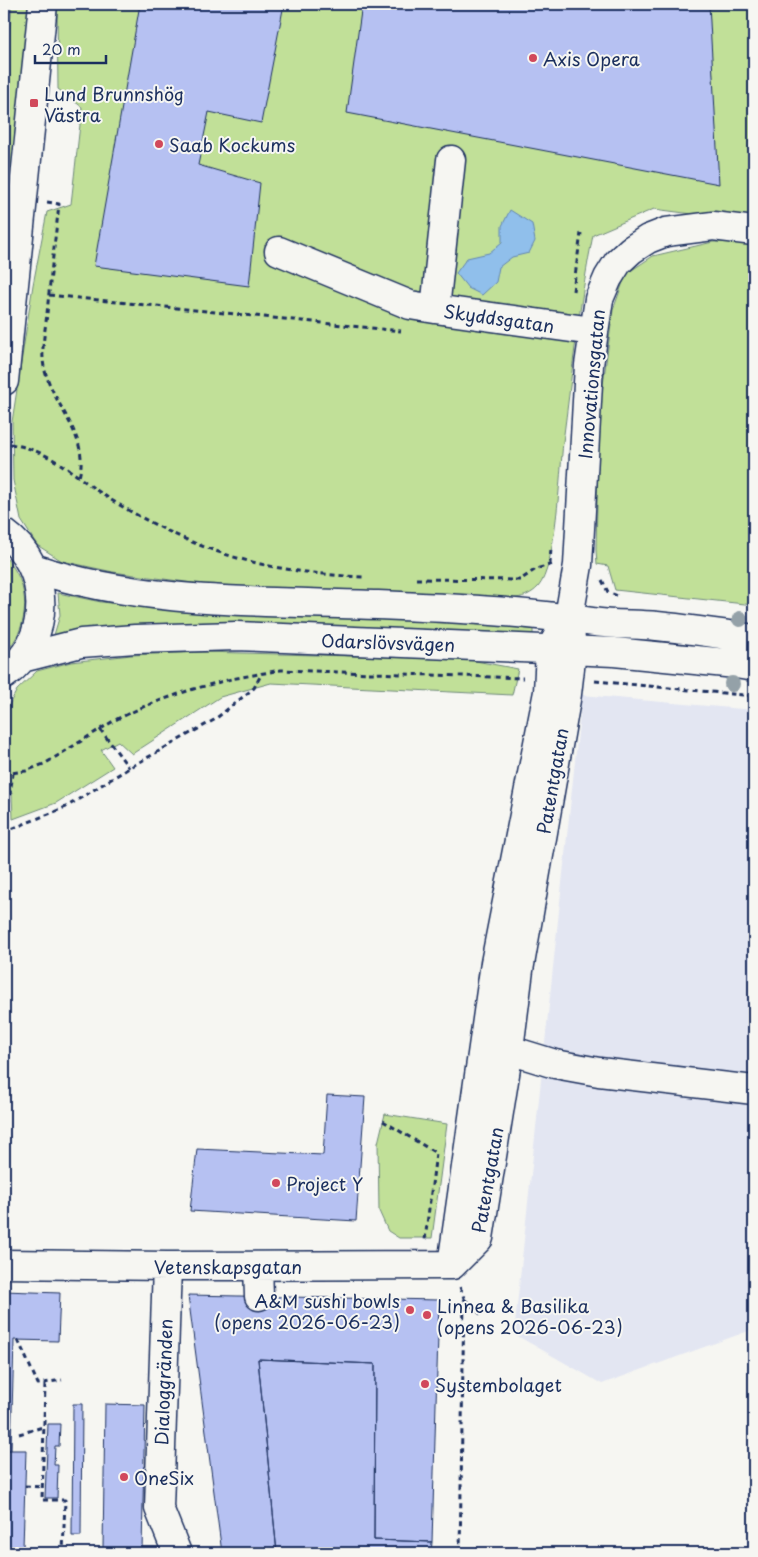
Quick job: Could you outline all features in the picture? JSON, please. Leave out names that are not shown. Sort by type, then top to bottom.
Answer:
[{"type":"main road","points":[[4,381],[43,4]]},
{"type":"main road","name":"Skyddsgatan","points":[[451,160],[434,309],[593,331]]},
{"type":"main road","name":"Innovationsgatan","points":[[561,650],[578,565],[589,365],[593,331],[599,299],[608,278],[618,262],[648,239],[680,228],[713,226],[754,231]]},
{"type":"main road","points":[[279,251],[410,305],[434,309]]},
{"type":"main road","points":[[4,514],[9,536],[34,568],[40,586],[40,614],[33,642],[13,666]]},
{"type":"main road","name":"Odarslövsvägen","points":[[34,568],[115,590],[216,600],[510,611],[569,617],[593,622],[657,626],[754,639]]},
{"type":"main road","name":"Odarslövsvägen","points":[[13,666],[81,643],[135,639],[237,636],[614,652],[754,667]]},
{"type":"main road","name":"Patentgatan","points":[[452,1265],[497,1046],[495,963],[558,693],[561,650]]},
{"type":"main road","points":[[497,1046],[555,1064],[599,1072],[754,1090]]},
{"type":"main road","name":"Vetenskapsgatan","points":[[4,1264],[166,1266],[452,1265]]},
{"type":"main road","name":"Dialoggränden","points":[[166,1266],[159,1508],[177,1553]]},
{"type":"main road","points":[[258,1266],[259,1296]]},
{"type":"path","points":[[47,202],[59,204],[49,295],[44,369],[78,438],[83,465],[79,477]]},
{"type":"path","points":[[49,295],[410,332]]},
{"type":"path","points":[[10,444],[45,453],[95,490],[159,527],[231,558],[299,572],[366,577]]},
{"type":"path","points":[[406,579],[512,581],[520,580],[536,569],[550,564],[578,565],[598,567],[608,592],[618,597],[627,598]]},
{"type":"path","points":[[4,774],[13,774],[46,763],[100,729],[130,713],[174,695],[231,679],[282,670],[505,676],[525,678],[538,689],[574,694],[589,681],[754,696]]},
{"type":"path","points":[[4,831],[66,807],[129,768],[214,720],[254,688],[262,673]]},
{"type":"path","points":[[100,729],[129,768]]},
{"type":"path","points":[[4,831],[13,774]]},
{"type":"path","points":[[383,1121],[436,1153],[423,1265]]},
{"type":"path","points":[[452,1265],[464,1298],[460,1553]]},
{"type":"path","points":[[464,1298],[484,1318]]},
{"type":"path","points":[[18,1340],[38,1384],[62,1380]]},
{"type":"path","points":[[45,1384],[42,1500],[65,1500],[63,1553]]},
{"type":"path","points":[[19,1434],[43,1427]]},
{"type":"path","points":[[25,1486],[42,1488]]},
{"type":"shaded area","points":[[582,695],[754,710],[754,1329],[602,1384],[514,1334]]},
{"type":"green space","points":[[12,4],[30,4],[4,240],[4,80]]},
{"type":"green space","points":[[57,4],[754,4],[754,222],[654,209],[593,235],[576,338],[553,541],[544,577],[538,587],[522,597],[492,601],[244,590],[113,572],[62,561],[37,545],[21,520],[13,480],[12,422],[33,285],[47,212],[71,204],[82,107],[58,89]]},
{"type":"green space","points":[[713,242],[754,242],[754,605],[615,590],[608,566],[597,564],[599,415],[613,310],[626,274],[653,256]]},
{"type":"green space","points":[[4,556],[20,579],[25,605],[19,631],[13,643],[4,654]]},
{"type":"green space","points":[[58,593],[101,602],[169,610],[533,625],[533,636],[98,629],[54,635],[60,615]]},
{"type":"green space","points":[[203,652],[465,659],[518,669],[512,695],[271,683],[220,697],[132,754],[118,741],[101,750],[113,767],[56,803],[13,819],[12,793],[4,798],[4,714],[17,690],[37,671],[71,662],[131,655]]},
{"type":"green space","points":[[385,1114],[447,1124],[432,1238],[399,1238],[388,1231],[379,1211],[378,1143]]},
{"type":"water","points":[[510,210],[532,224],[535,241],[529,253],[512,257],[499,267],[496,282],[482,295],[468,288],[456,273],[467,258],[489,253],[502,242],[502,226]]},
{"type":"building","name":"Saab Kockums","points":[[140,4],[284,4],[261,123],[209,112],[198,165],[260,183],[249,286],[94,266]]},
{"type":"building","name":"Axis Opera","points":[[362,4],[709,4],[719,184],[347,113]]},
{"type":"building","name":"Project Y","points":[[327,1095],[365,1097],[356,1221],[190,1211],[197,1149],[323,1155]]},
{"type":"building","points":[[4,1291],[60,1293],[58,1341],[14,1340],[11,1450],[4,1450]]},
{"type":"building","points":[[188,1295],[439,1300],[432,1542],[374,1540],[375,1364],[258,1359],[277,1553],[222,1553]]},
{"type":"building","points":[[258,1359],[375,1364],[374,1540],[432,1542],[431,1553],[277,1553]]},
{"type":"building","points":[[73,1404],[82,1404],[81,1536],[72,1536]]},
{"type":"building","name":"OneSix","points":[[105,1404],[145,1405],[142,1550],[103,1549]]},
{"type":"building","points":[[48,1424],[60,1424],[59,1446],[55,1446],[54,1465],[58,1465],[57,1498],[45,1498]]},
{"type":"building","points":[[4,1450],[26,1450],[23,1547],[4,1547]]},
{"type":"place","name":"Axis Opera","points":[[533,58]]},
{"type":"place","name":"Lund Brunnshög Västra","points":[[34,103]]},
{"type":"place","name":"Saab Kockums","points":[[159,144]]},
{"type":"place","name":"Project Y","points":[[276,1183]]},
{"type":"place","name":"A&M sushi bowls (opens 2026-06-23)","points":[[410,1310]]},
{"type":"place","name":"Linnea & Basilika (opens 2026-06-23)","points":[[427,1315]]},
{"type":"place","name":"Systembolaget","points":[[425,1384]]},
{"type":"place","name":"OneSix","points":[[124,1477]]}]
